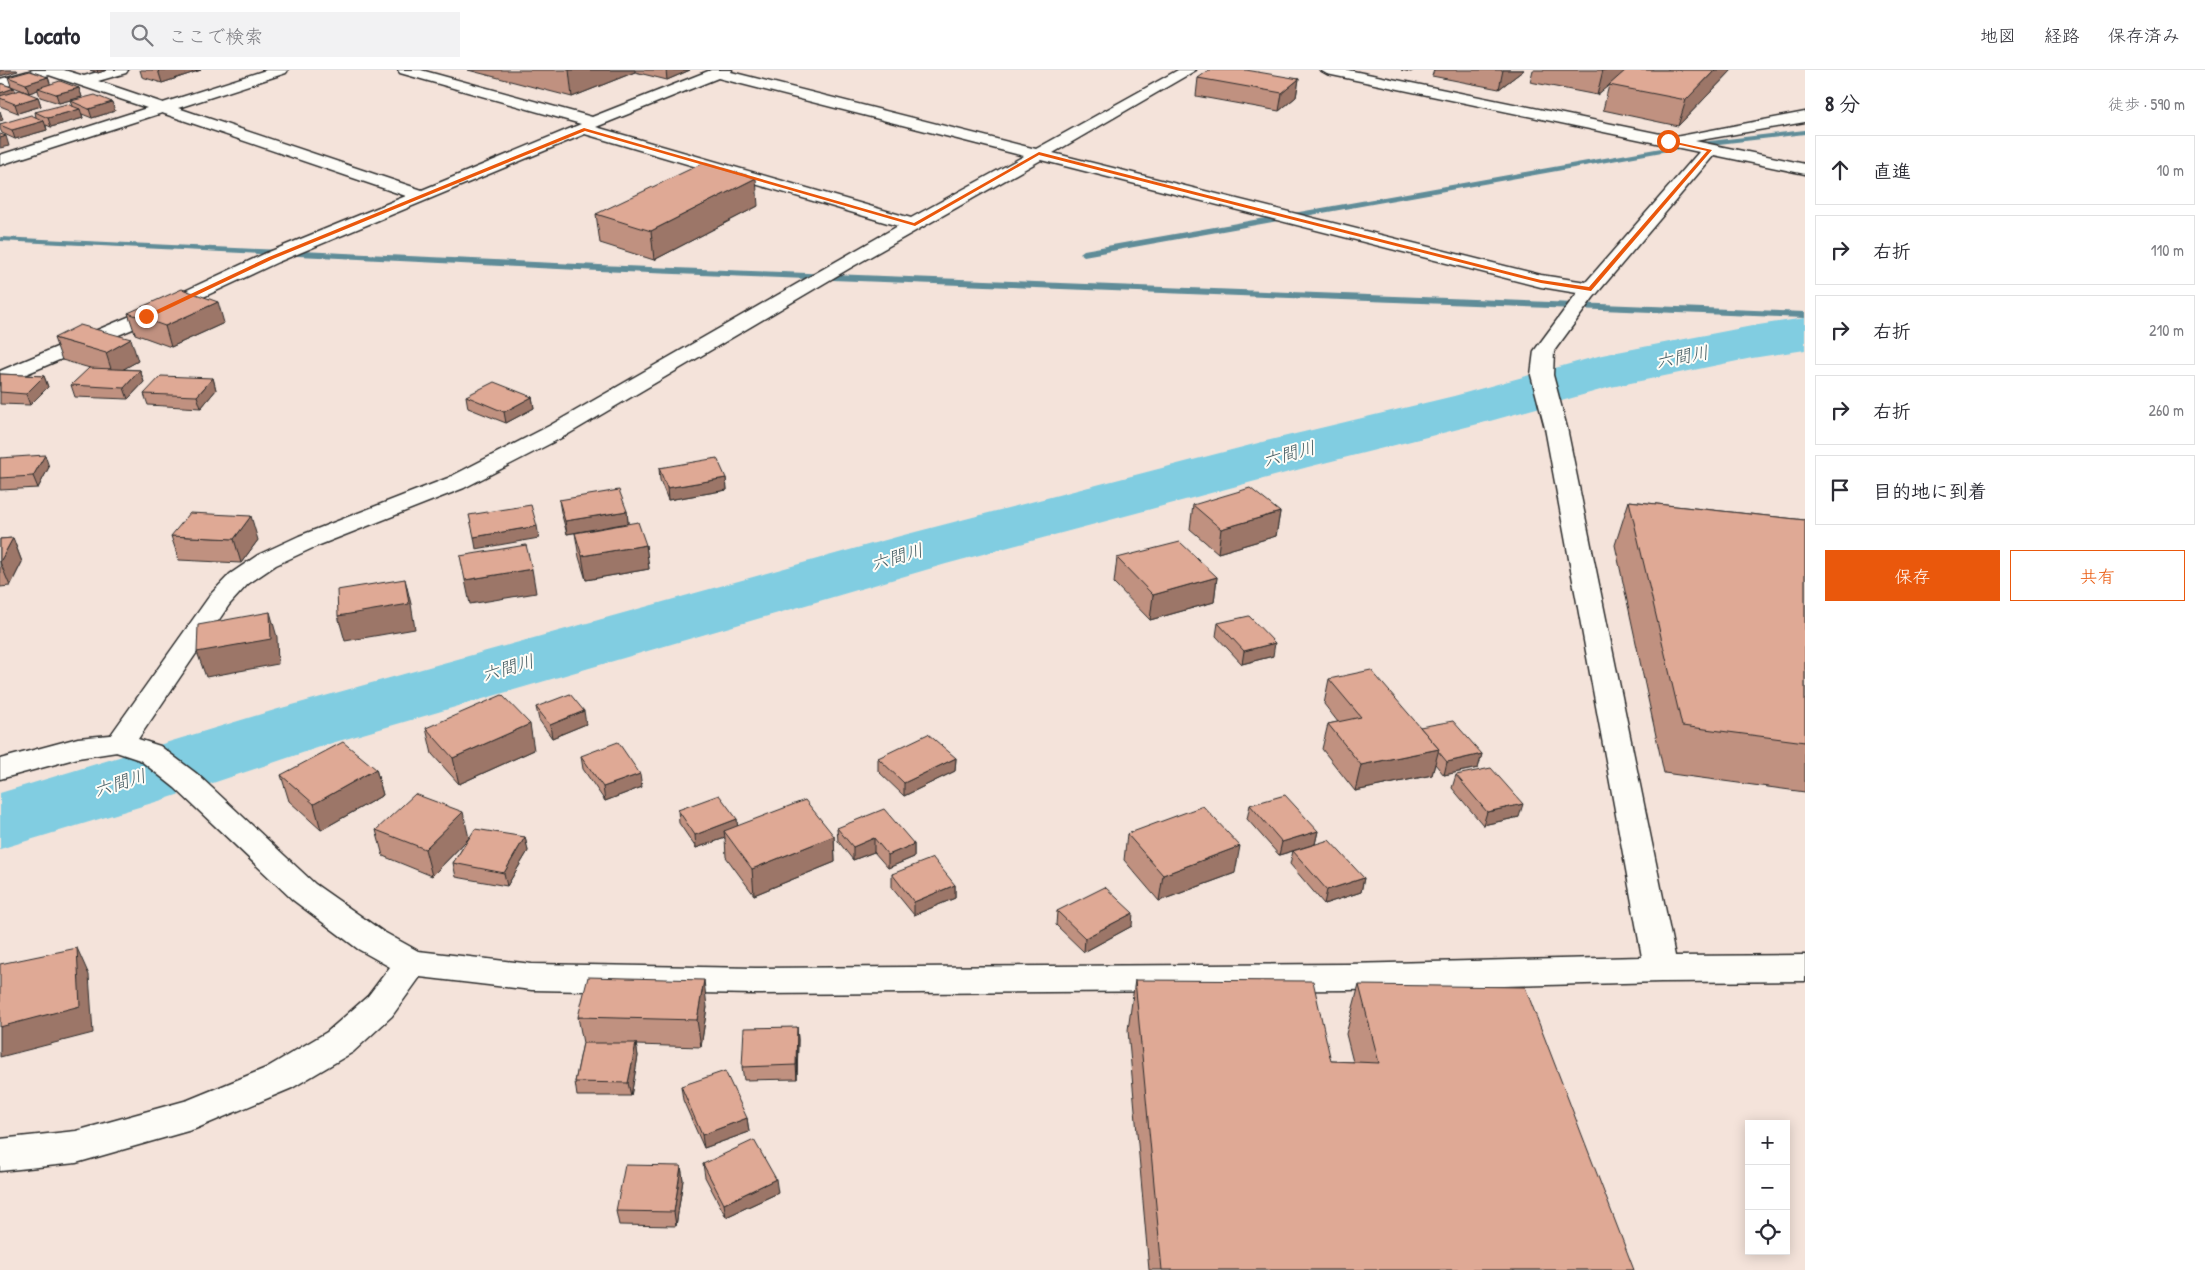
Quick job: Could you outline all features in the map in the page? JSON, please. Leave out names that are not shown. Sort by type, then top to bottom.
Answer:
[{"type":"street","points":[[0,84],[50,70],[423,196]]},
{"type":"street","points":[[84,81],[121,70]]},
{"type":"street","points":[[0,160],[281,70]]},
{"type":"street","points":[[405,70],[915,225]]},
{"type":"street","points":[[120,742],[220,600],[239,579],[267,560],[308,541],[456,483],[557,432],[842,264],[915,225],[1189,70]]},
{"type":"street","points":[[1327,70],[1805,169]]},
{"type":"street","points":[[0,379],[37,361],[129,324],[271,258],[720,72],[1588,292]]},
{"type":"street","points":[[89,100],[116,92]]},
{"type":"street","points":[[1668,141],[1805,117]]},
{"type":"street","points":[[1661,969],[1556,428],[1542,375],[1544,351],[1588,292],[1710,150]]},
{"type":"street","points":[[0,769],[78,748],[120,742],[150,753],[186,781],[304,892],[370,940],[411,963],[532,977],[755,981],[1338,978],[1661,969],[1805,968]]},
{"type":"street","points":[[0,1155],[76,1147],[195,1114],[279,1078],[340,1042],[380,1006],[411,963]]},
{"type":"building","points":[[1209,70],[1246,70],[1299,79],[1282,93],[1198,78]]},
{"type":"building","points":[[1626,70],[1715,70],[1686,100],[1609,85]]},
{"type":"building","points":[[30,71],[48,77],[26,84],[8,77]]},
{"type":"building","points":[[60,81],[79,88],[56,94],[38,88]]},
{"type":"building","points":[[0,83],[14,88],[0,93]]},
{"type":"building","points":[[20,90],[38,97],[15,104],[0,98],[0,96]]},
{"type":"building","points":[[95,95],[112,102],[89,109],[71,101]]},
{"type":"building","points":[[67,104],[80,109],[48,118],[35,112]]},
{"type":"building","points":[[31,115],[44,121],[12,130],[0,125],[0,124]]},
{"type":"building","points":[[703,163],[756,178],[651,231],[596,214]]},
{"type":"building","points":[[182,289],[218,302],[165,326],[128,313]]},
{"type":"building","points":[[80,325],[131,339],[106,353],[54,338]]},
{"type":"building","points":[[89,368],[140,370],[124,388],[71,385]]},
{"type":"building","points":[[0,374],[44,376],[26,394],[0,392]]},
{"type":"building","points":[[161,376],[213,378],[197,396],[144,394]]},
{"type":"building","points":[[494,382],[532,397],[504,412],[466,396]]},
{"type":"building","points":[[45,455],[33,476],[0,478],[0,458]]},
{"type":"building","points":[[717,458],[726,478],[667,488],[659,468]]},
{"type":"building","points":[[1250,488],[1280,512],[1221,529],[1193,505]]},
{"type":"building","points":[[619,490],[627,511],[565,521],[559,500]]},
{"type":"building","points":[[1629,501],[1805,520],[1805,742],[1682,726]]},
{"type":"building","points":[[531,505],[537,526],[474,537],[469,515]]},
{"type":"building","points":[[190,513],[251,516],[234,539],[171,536]]},
{"type":"building","points":[[638,522],[646,545],[582,556],[575,533]]},
{"type":"building","points":[[13,538],[0,562],[0,539]]},
{"type":"building","points":[[1180,542],[1217,577],[1153,595],[1117,558]]},
{"type":"building","points":[[526,545],[532,569],[465,580],[460,556]]},
{"type":"building","points":[[405,579],[409,604],[338,616],[337,590]]},
{"type":"building","points":[[270,612],[271,639],[197,652],[198,625]]},
{"type":"building","points":[[1249,616],[1275,643],[1244,651],[1218,623]]},
{"type":"building","points":[[1371,670],[1439,749],[1361,765],[1328,724],[1361,717],[1329,679]]},
{"type":"building","points":[[570,694],[584,711],[550,725],[536,707]]},
{"type":"building","points":[[502,695],[530,724],[453,758],[426,728]]},
{"type":"building","points":[[1453,721],[1482,754],[1447,762],[1438,751],[1439,749],[1420,727]]},
{"type":"building","points":[[928,734],[956,758],[904,783],[878,758]]},
{"type":"building","points":[[343,742],[376,769],[314,804],[281,775]]},
{"type":"building","points":[[618,742],[640,774],[603,787],[581,756]]},
{"type":"building","points":[[1491,768],[1523,804],[1487,812],[1456,775]]},
{"type":"building","points":[[415,794],[463,812],[425,849],[376,830]]},
{"type":"building","points":[[719,795],[737,819],[695,835],[678,810]]},
{"type":"building","points":[[1285,795],[1318,831],[1282,842],[1250,805]]},
{"type":"building","points":[[805,800],[834,836],[752,869],[724,831]]},
{"type":"building","points":[[1203,806],[1240,846],[1163,875],[1127,834]]},
{"type":"building","points":[[884,809],[914,844],[888,855],[874,838],[853,847],[837,828]]},
{"type":"building","points":[[475,829],[525,837],[504,873],[453,863]]},
{"type":"building","points":[[1329,840],[1364,878],[1327,890],[1293,851]]},
{"type":"building","points":[[933,858],[955,885],[914,902],[892,874]]},
{"type":"building","points":[[1105,887],[1133,913],[1085,938],[1057,911]]},
{"type":"building","points":[[77,948],[80,1006],[0,1027],[0,964]]},
{"type":"building","points":[[588,977],[704,980],[697,1020],[578,1017]]},
{"type":"building","points":[[1135,980],[1313,981],[1331,1061],[1379,1063],[1359,985],[1525,987],[1634,1270],[1162,1270]]},
{"type":"building","points":[[797,1027],[796,1065],[742,1067],[744,1028]]},
{"type":"building","points":[[583,1043],[636,1043],[628,1083],[575,1082]]},
{"type":"building","points":[[725,1071],[747,1118],[702,1135],[681,1086]]},
{"type":"building","points":[[754,1140],[776,1179],[724,1204],[703,1164]]},
{"type":"building","points":[[625,1165],[681,1166],[674,1212],[616,1211]]},
{"type":"waterway","points":[[1084,253],[1684,146],[1805,132]]},
{"type":"waterway","points":[[0,239],[599,268],[1805,315]]},
{"type":"waterway","name":"六間川","points":[[0,821],[134,781],[305,726],[923,550],[1287,454],[1470,409],[1602,372],[1752,342],[1805,334]]},
{"type":"route","points":[[146,316],[271,258],[584,130],[915,225],[1039,154],[1541,281],[1567,287],[1591,289],[1710,150],[1668,141]]}]
